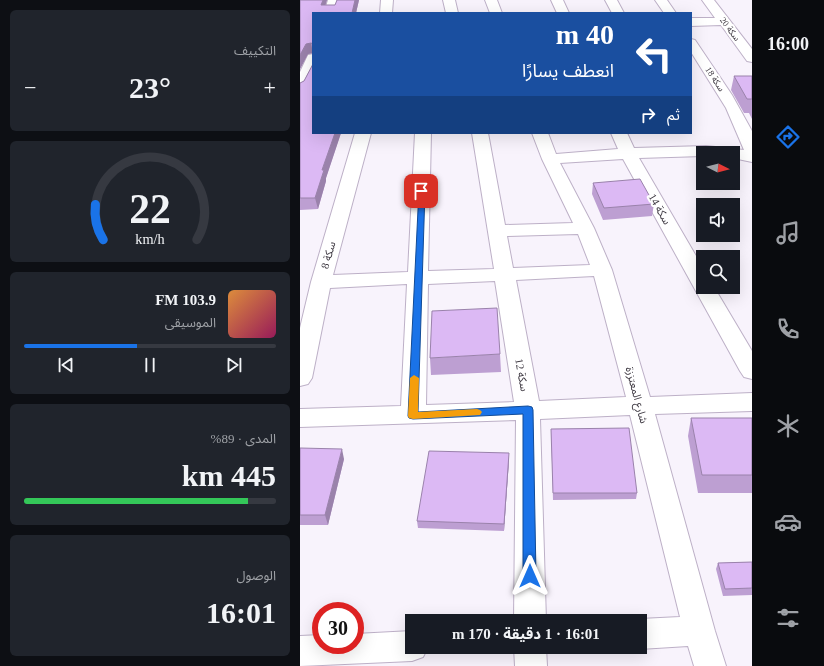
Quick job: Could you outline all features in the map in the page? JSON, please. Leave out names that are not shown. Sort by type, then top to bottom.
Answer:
[{"type":"street","points":[[330,12],[334,0]]},
{"type":"street","points":[[386,12],[387,0]]},
{"type":"street","points":[[449,0],[452,12]]},
{"type":"street","points":[[491,0],[496,12]]},
{"type":"street","points":[[557,0],[563,12]]},
{"type":"street","points":[[611,0],[617,12]]},
{"type":"street","points":[[661,0],[669,12]]},
{"type":"street","name":"سكة 20","points":[[708,0],[752,58]]},
{"type":"street","points":[[692,22],[724,21]]},
{"type":"street","name":"سكة 18","points":[[692,44],[725,82],[752,150]]},
{"type":"street","points":[[300,88],[312,60]]},
{"type":"street","name":"سكة 8","points":[[300,378],[320,282],[363,134]]},
{"type":"street","points":[[413,416],[424,134]]},
{"type":"street","name":"سكة 12","points":[[480,134],[528,410],[530,614]]},
{"type":"street","name":"شارع المعتززة","points":[[540,134],[550,159],[585,228],[602,270],[640,405],[699,631],[710,666]]},
{"type":"street","name":"سكة 14","points":[[619,134],[628,153],[696,272]]},
{"type":"street","points":[[550,159],[628,153],[691,145],[752,157]]},
{"type":"street","points":[[497,232],[585,228]]},
{"type":"street","points":[[320,282],[602,270]]},
{"type":"street","name":"سكة 14","points":[[709,294],[752,371]]},
{"type":"street","points":[[300,418],[413,416],[640,405],[752,402]]},
{"type":"street","points":[[647,634],[699,631]]},
{"type":"street","points":[[300,652],[348,658],[405,647]]},
{"type":"street","points":[[530,654],[531,666]]},
{"type":"building","points":[[300,0],[323,0],[321,5],[335,5],[337,0],[355,0],[352,12],[312,12],[312,44],[306,44],[300,55]]},
{"type":"building","points":[[312,66],[312,134],[335,134],[322,170],[324,170],[315,198],[300,198],[300,83],[304,81]]},
{"type":"building","points":[[734,76],[752,76],[752,99],[747,99]]},
{"type":"building","points":[[640,179],[654,204],[604,208],[593,183]]},
{"type":"building","points":[[497,308],[500,354],[430,358],[432,311]]},
{"type":"building","points":[[691,418],[752,418],[752,475],[702,475]]},
{"type":"building","points":[[629,428],[637,493],[553,493],[551,429]]},
{"type":"building","points":[[300,448],[342,449],[325,515],[300,515]]},
{"type":"building","points":[[429,451],[509,453],[504,524],[417,521]]},
{"type":"building","points":[[752,562],[752,588],[725,589],[718,563]]},
{"type":"slow traffic","points":[[414,378],[413,416],[477,412]]},
{"type":"route","points":[[421,191],[413,416],[528,410],[530,576]]}]
